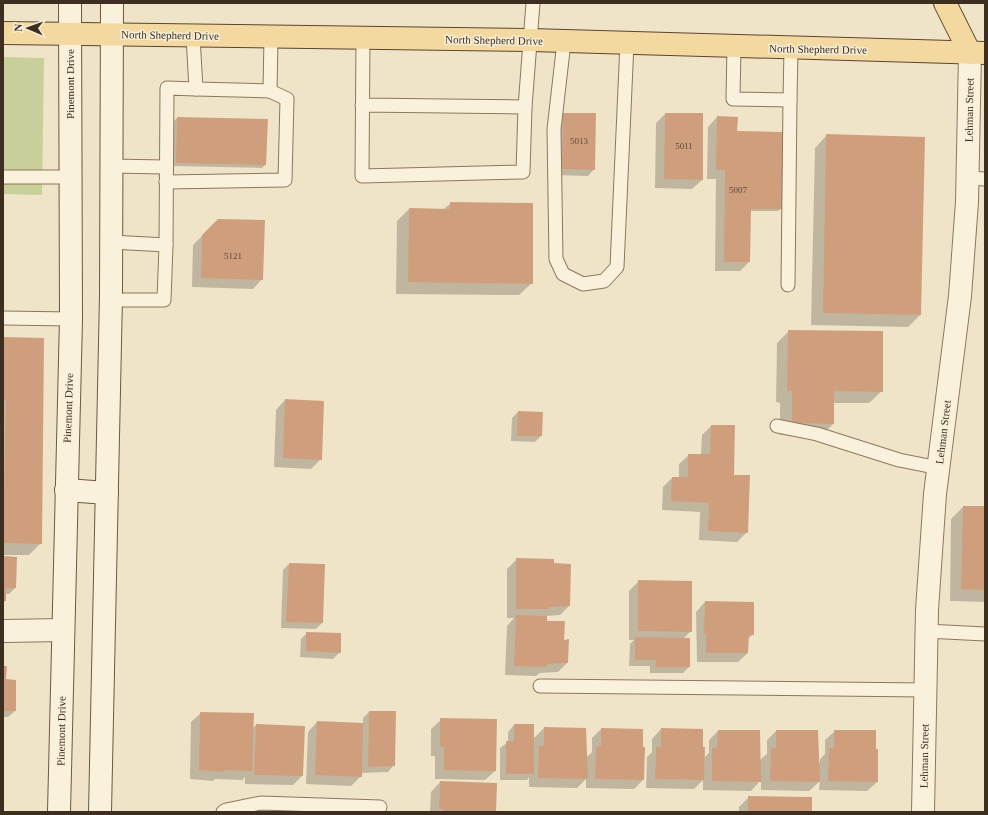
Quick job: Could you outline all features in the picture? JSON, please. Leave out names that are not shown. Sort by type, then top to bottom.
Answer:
[{"type":"main road","name":"Pinemont Drive","points":[[59,812],[71,319],[70,3]]},
{"type":"main road","points":[[100,812],[111,300],[112,3]]},
{"type":"main road","points":[[945,3],[978,53]]},
{"type":"main road","name":"North Shepherd Drive","points":[[3,33],[531,40],[791,49],[978,53]]},
{"type":"main road","name":"Lehman Street","points":[[923,812],[926,631],[939,468],[976,179],[978,53]]},
{"type":"main road","points":[[66,490],[107,493]]},
{"type":"main road","points":[[3,631],[63,630]]},
{"type":"lane","points":[[362,38],[362,176],[523,172],[524,108],[533,3]]},
{"type":"lane","points":[[193,36],[196,89]]},
{"type":"lane","points":[[270,91],[271,37]]},
{"type":"lane","points":[[564,42],[554,129],[556,260],[563,274],[583,284],[604,282],[617,267],[627,44]]},
{"type":"lane","points":[[734,47],[733,99],[790,100]]},
{"type":"lane","points":[[788,285],[791,49]]},
{"type":"lane","points":[[111,300],[164,300],[166,246],[166,182],[166,167],[168,88],[270,91],[288,98],[285,180],[166,182]]},
{"type":"lane","points":[[362,105],[524,108]]},
{"type":"lane","points":[[111,166],[166,167]]},
{"type":"lane","points":[[3,178],[70,177]]},
{"type":"lane","points":[[111,242],[166,246]]},
{"type":"lane","points":[[3,318],[71,319]]},
{"type":"lane","points":[[777,426],[818,434],[899,460],[939,468]]},
{"type":"lane","points":[[926,631],[985,634]]},
{"type":"lane","points":[[540,686],[925,690]]},
{"type":"lane","points":[[223,812],[226,810],[261,803],[380,807]]},
{"type":"green space","points":[[3,57],[44,58],[42,195],[3,194]]},
{"type":"building","points":[[563,113],[596,113],[595,170],[562,169]]},
{"type":"building","points":[[665,113],[703,113],[703,180],[664,179]]},
{"type":"building","points":[[717,116],[738,117],[737,131],[783,132],[782,209],[751,209],[750,262],[724,262],[725,170],[716,170]]},
{"type":"building","points":[[177,117],[268,119],[266,165],[176,163]]},
{"type":"building","points":[[826,134],[925,137],[921,315],[823,313]]},
{"type":"building","points":[[450,202],[533,203],[533,284],[408,282],[409,208],[450,209]]},
{"type":"building","points":[[218,219],[265,220],[263,280],[201,278],[202,235]]},
{"type":"building","points":[[788,330],[883,331],[883,392],[834,391],[834,424],[792,423],[792,391],[787,391]]},
{"type":"building","points":[[3,337],[44,338],[42,544],[3,543],[6,400],[3,400]]},
{"type":"building","points":[[285,399],[324,401],[322,460],[283,458]]},
{"type":"building","points":[[518,411],[543,412],[542,436],[517,436]]},
{"type":"building","points":[[711,425],[735,425],[734,475],[750,475],[748,533],[708,531],[709,503],[671,501],[672,477],[688,477],[688,454],[710,454]]},
{"type":"building","points":[[963,506],[985,506],[985,590],[961,589]]},
{"type":"building","points":[[3,556],[17,557],[16,588],[6,588],[6,601],[3,601]]},
{"type":"building","points":[[516,558],[554,559],[554,563],[571,564],[570,606],[548,607],[548,609],[516,609]]},
{"type":"building","points":[[289,563],[325,564],[323,623],[286,622]]},
{"type":"building","points":[[638,580],[692,581],[692,632],[638,631]]},
{"type":"building","points":[[705,601],[754,602],[754,635],[749,635],[748,653],[706,653],[706,634],[704,634]]},
{"type":"building","points":[[516,615],[547,616],[547,621],[565,621],[564,640],[569,639],[568,663],[547,664],[547,667],[514,666]]},
{"type":"building","points":[[306,632],[341,633],[341,653],[306,651]]},
{"type":"building","points":[[635,637],[690,638],[690,667],[655,667],[656,660],[635,660]]},
{"type":"building","points":[[3,666],[7,666],[6,679],[16,680],[16,711],[3,711]]},
{"type":"building","points":[[369,711],[396,711],[395,766],[368,767]]},
{"type":"building","points":[[200,712],[254,713],[252,771],[224,770],[224,772],[199,770]]},
{"type":"building","points":[[440,718],[497,719],[496,771],[444,770],[444,747],[440,747]]},
{"type":"building","points":[[317,721],[363,723],[362,777],[315,775]]},
{"type":"building","points":[[256,724],[305,726],[303,776],[254,775]]},
{"type":"building","points":[[514,724],[534,724],[534,774],[506,774],[506,741],[514,741]]},
{"type":"building","points":[[544,727],[586,728],[588,779],[538,778],[539,746],[544,746]]},
{"type":"building","points":[[601,728],[643,729],[643,747],[645,747],[644,780],[595,779],[596,747],[601,746]]},
{"type":"building","points":[[661,728],[703,729],[703,747],[705,747],[704,780],[655,779],[656,747],[661,747]]},
{"type":"building","points":[[718,730],[760,730],[761,782],[712,781],[712,748],[717,748]]},
{"type":"building","points":[[776,730],[818,730],[820,782],[770,781],[771,748],[776,748]]},
{"type":"building","points":[[834,730],[876,730],[876,749],[878,749],[878,782],[828,781],[829,748],[834,748]]},
{"type":"building","points":[[440,781],[497,783],[496,812],[443,812],[443,809],[439,809]]},
{"type":"building","points":[[748,796],[812,797],[812,812],[748,812]]}]
